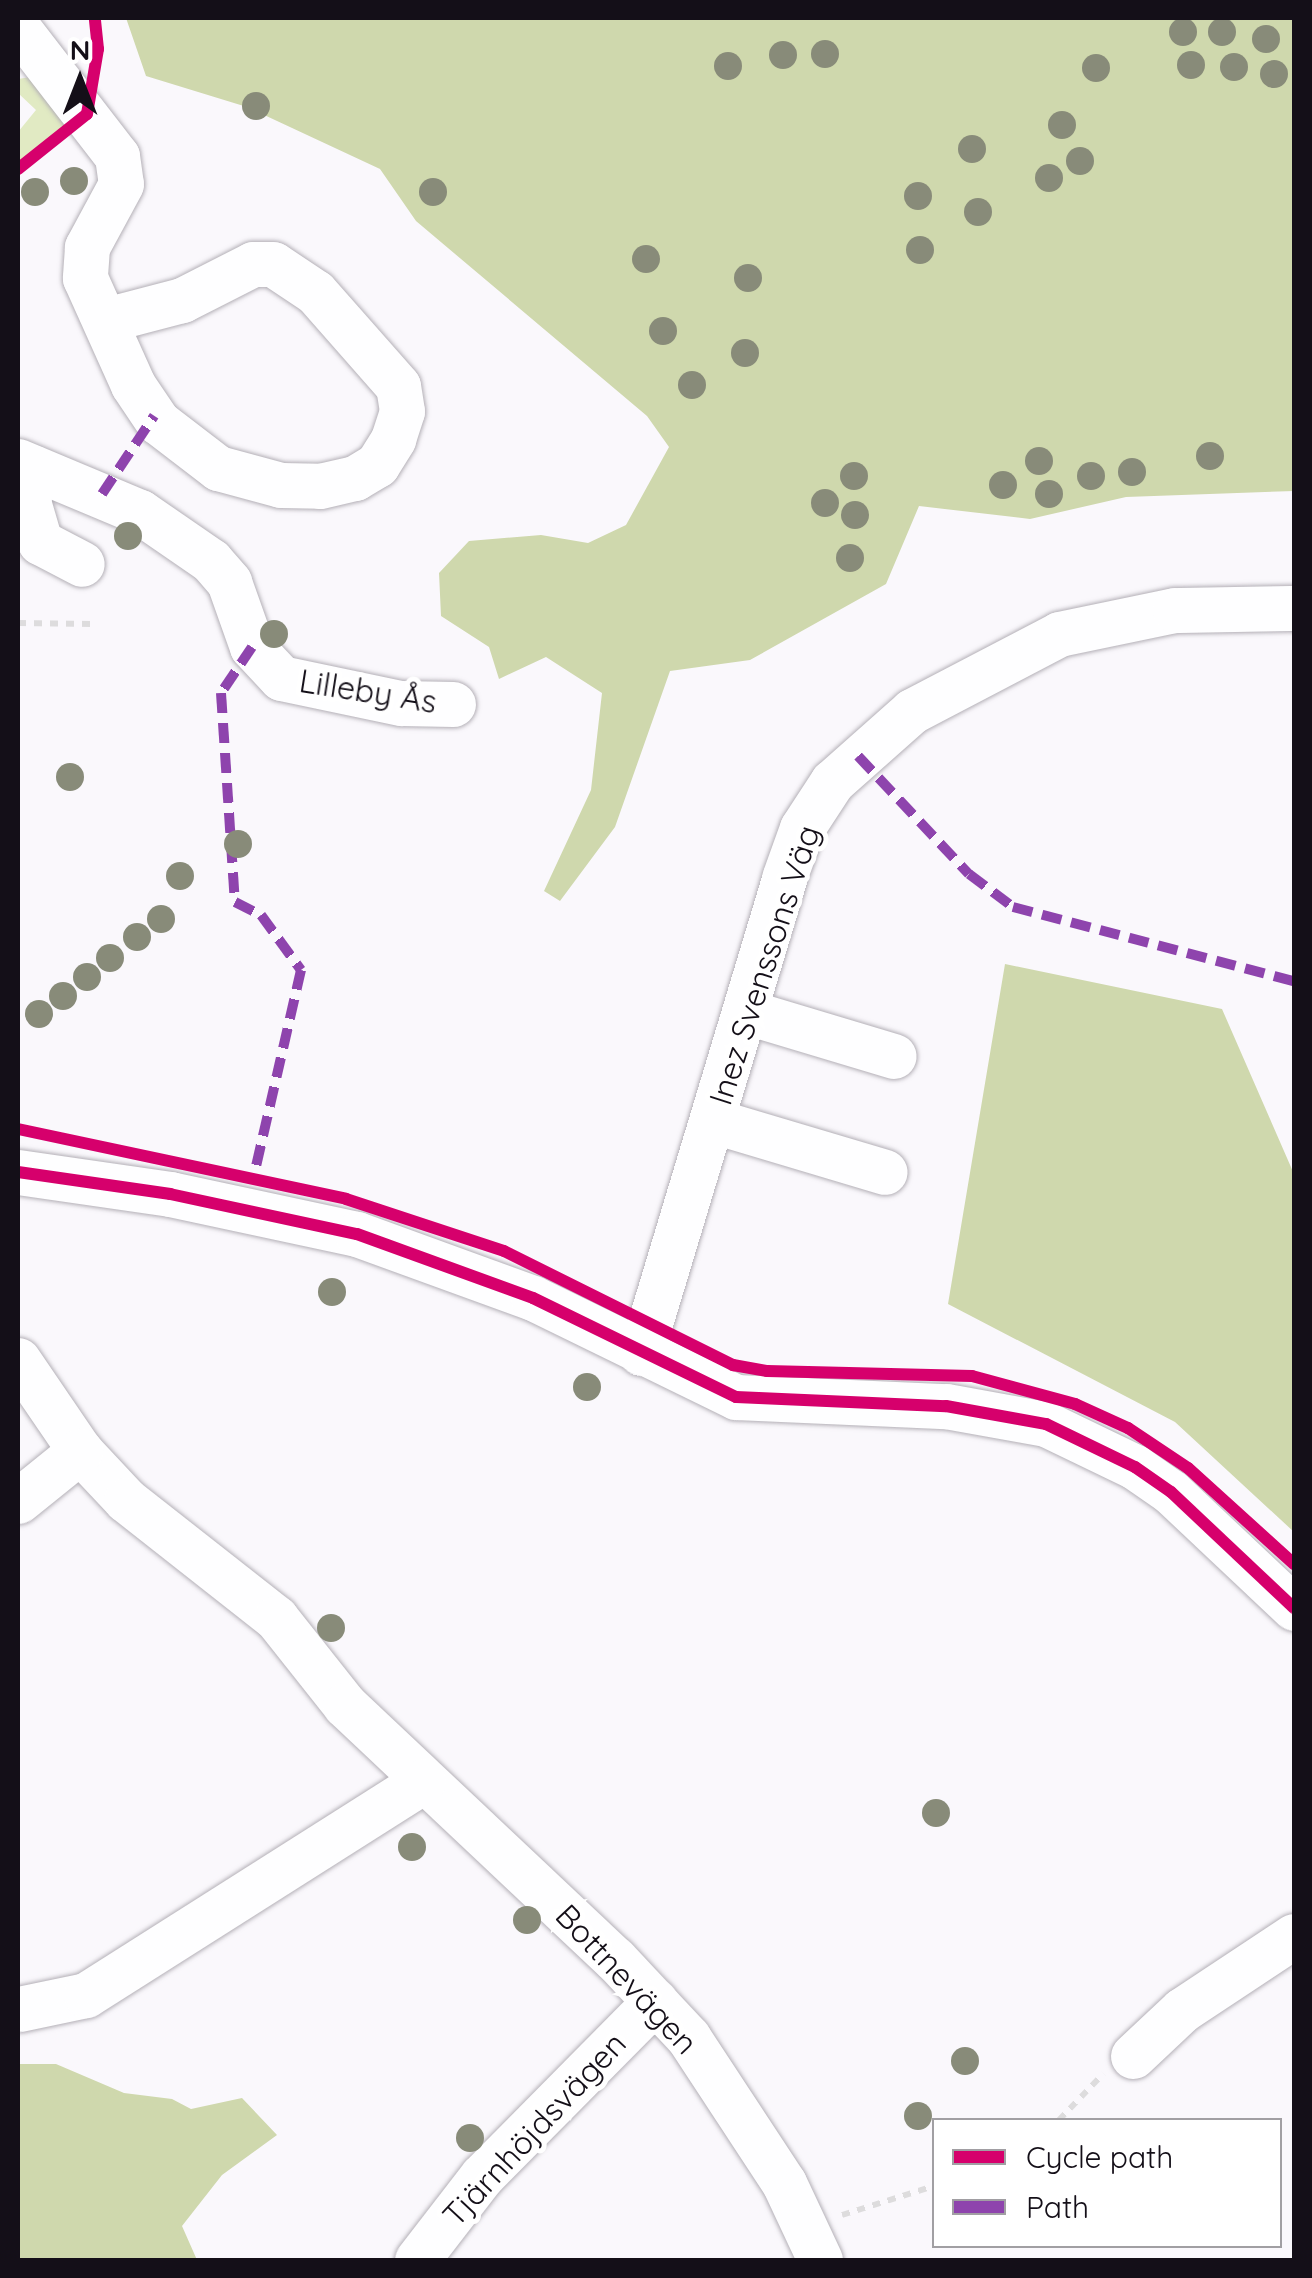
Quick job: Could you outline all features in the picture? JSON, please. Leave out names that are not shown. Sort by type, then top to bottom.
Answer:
[{"type":"street","points":[[18,28],[117,156],[116,198],[83,260],[106,320],[132,384],[158,422],[218,468],[248,479],[320,486],[377,465],[393,439],[402,412],[398,386],[315,292],[273,264],[253,264],[182,300],[106,320]]},
{"type":"street","points":[[26,464],[28,500],[40,542],[82,564]]},
{"type":"street","name":"Lilleby Ås","points":[[26,464],[140,512],[211,561],[228,582],[252,647],[281,678],[401,702],[453,704]]},
{"type":"street","name":"Inez Svenssons Väg","points":[[641,1352],[802,828],[832,782],[912,711],[1059,634],[1175,610],[1294,608]]},
{"type":"street","points":[[747,1012],[894,1056]]},
{"type":"street","points":[[714,1120],[885,1172]]},
{"type":"street","points":[[18,1172],[170,1194],[357,1234],[533,1298],[736,1397],[946,1406],[1046,1424],[1134,1467],[1171,1492],[1294,1608]]},
{"type":"street","name":"Bottnevägen","points":[[18,1360],[80,1452],[126,1500],[276,1618],[345,1705],[688,2037],[762,2150],[811,2244]]},
{"type":"street","points":[[18,1502],[80,1452]]},
{"type":"street","points":[[19,2009],[86,1994],[423,1781]]},
{"type":"street","points":[[1133,2056],[1182,2010],[1294,1936]]},
{"type":"street","name":"Tjärnhöjdsvägen","points":[[417,2260],[482,2176],[655,2001]]},
{"type":"path","points":[[18,623],[92,624]]},
{"type":"path","points":[[1061,2118],[1102,2075],[1133,2056]]},
{"type":"path","points":[[811,2244],[932,2187]]},
{"type":"green space","points":[[126,18],[1294,18],[1294,491],[1126,497],[1030,519],[919,506],[886,584],[750,660],[670,671],[615,827],[560,901],[544,891],[591,790],[602,693],[546,657],[499,679],[489,647],[441,616],[439,573],[469,541],[541,535],[588,543],[626,525],[669,447],[647,416],[416,221],[380,169],[247,107],[146,76]]},
{"type":"green space","points":[[37,76],[71,120],[48,147],[18,162],[18,132],[36,110],[18,93],[18,79]]},
{"type":"green space","points":[[1005,964],[1222,1009],[1294,1174],[1294,1532],[1175,1422],[948,1304]]},
{"type":"green space","points":[[18,2064],[56,2064],[124,2093],[172,2099],[191,2109],[242,2098],[277,2135],[222,2175],[182,2226],[197,2260],[18,2260]]},
{"type":"marked path","points":[[102,494],[154,416]]},
{"type":"marked path","points":[[252,647],[221,693],[235,902],[261,915],[301,970],[254,1176]]},
{"type":"marked path","points":[[858,756],[969,874],[1013,907],[1294,981]]},
{"type":"cycle path","points":[[18,169],[87,114],[98,49],[95,18]]},
{"type":"cycle path","points":[[18,1129],[346,1199],[504,1251],[733,1365],[767,1371],[972,1376],[1075,1404],[1128,1428],[1188,1468],[1294,1564]]},
{"type":"cycle path","points":[[18,1172],[170,1194],[357,1234],[533,1298],[736,1397],[946,1406],[1046,1424],[1135,1467],[1171,1492],[1294,1608]]}]
